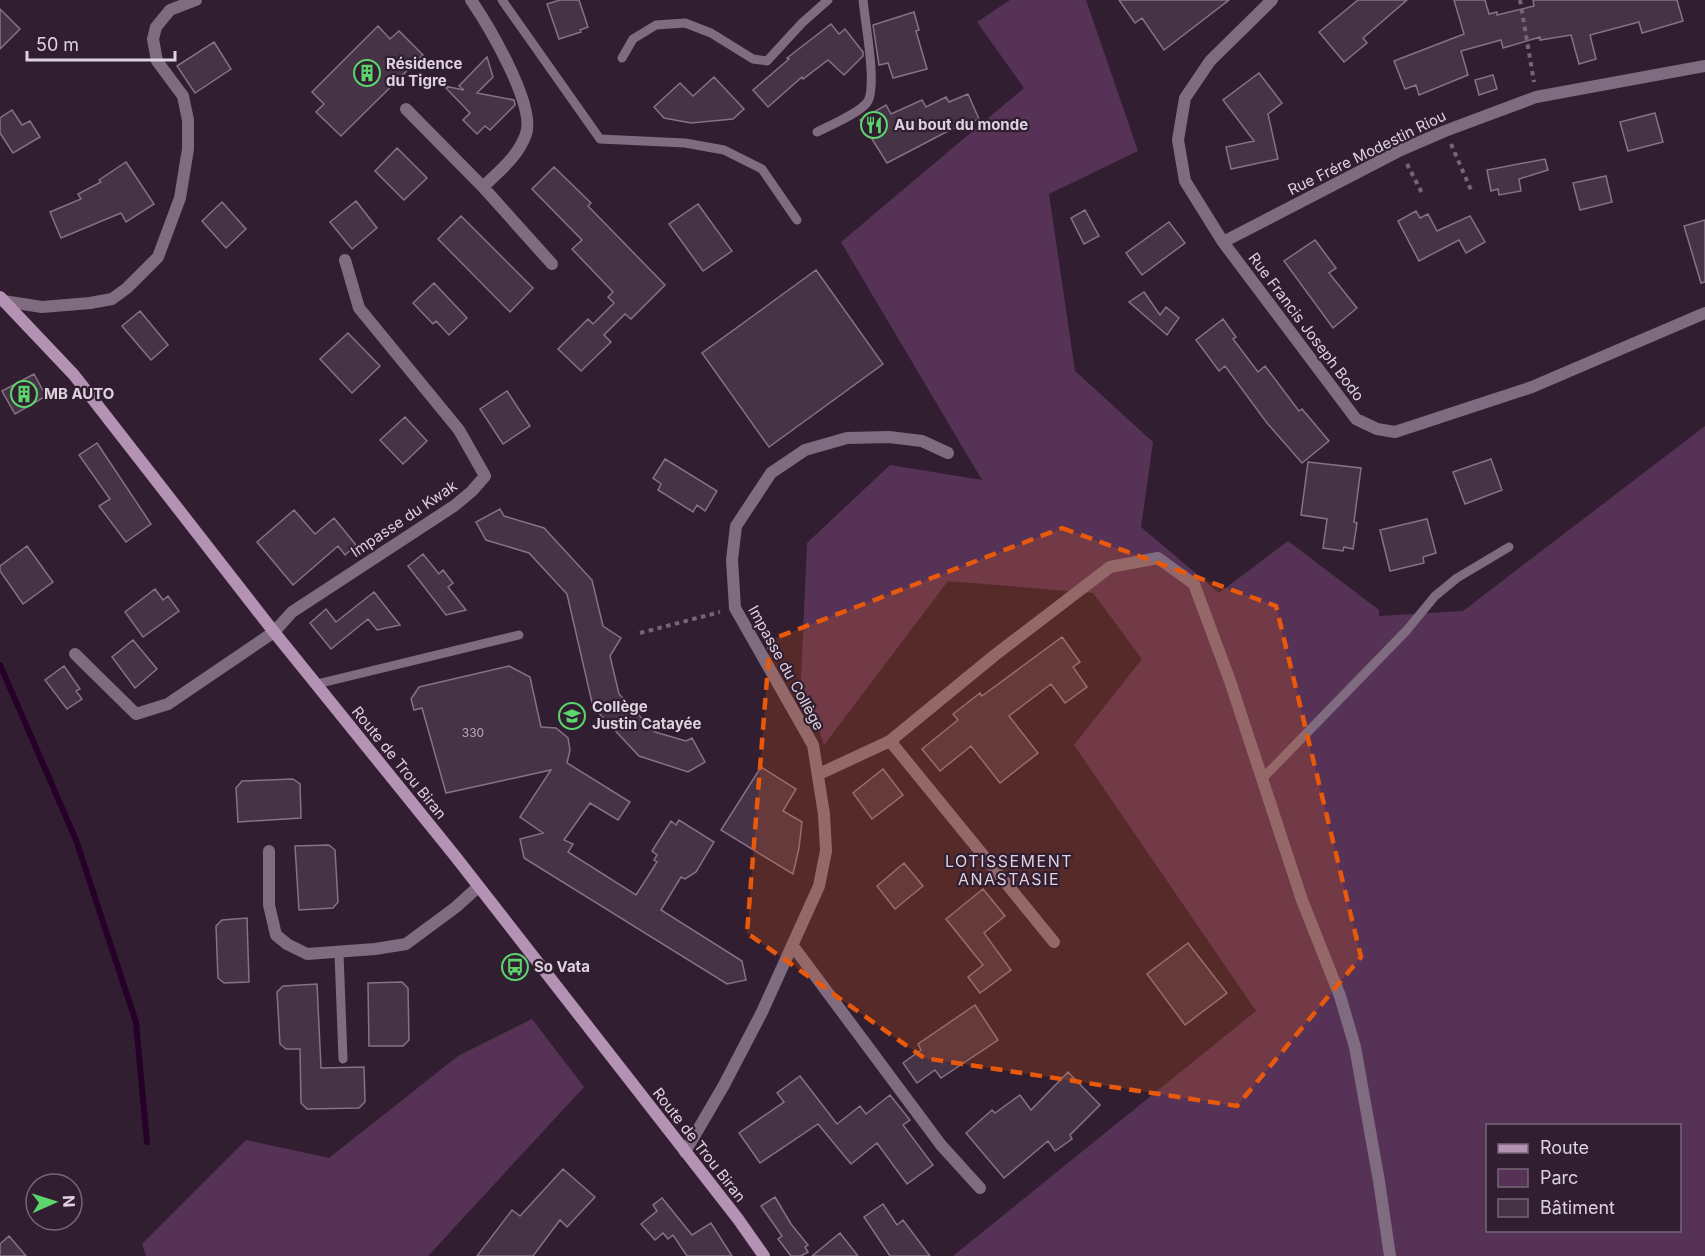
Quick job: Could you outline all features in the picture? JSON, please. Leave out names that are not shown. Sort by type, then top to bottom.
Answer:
[{"type":"main road","name":"Route de Trou Biran","points":[[2,299],[74,375],[274,632],[478,887],[738,1219],[764,1256]]},
{"type":"street","points":[[2,299],[42,307],[112,299],[127,288],[158,257],[180,198],[188,149],[188,120],[183,96],[158,61],[153,39],[156,27],[170,10],[196,0]]},
{"type":"street","points":[[471,0],[519,87],[526,110],[527,132],[517,153],[483,187]]},
{"type":"street","name":"Rue Francis Joseph Bodo","points":[[1272,0],[1210,62],[1185,98],[1178,140],[1185,181],[1223,242],[1356,419],[1377,429],[1395,432],[1532,387],[1705,314]]},
{"type":"street","name":"Rue Frére Modestin Riou","points":[[1223,242],[1401,150],[1445,130],[1536,97],[1705,66]]},
{"type":"street","points":[[406,109],[483,187],[552,264]]},
{"type":"street","name":"Impasse du Kwak","points":[[274,632],[292,612],[454,506],[472,491],[484,476],[459,430],[359,308],[345,260]]},
{"type":"street","name":"Impasse du Collège","points":[[685,1152],[735,1064],[793,946],[819,886],[826,851],[824,814],[813,745],[735,608],[732,560],[736,526],[771,473],[805,450],[847,438],[889,438],[922,441],[948,453]]},
{"type":"street","points":[[819,774],[890,741],[995,655],[1110,567],[1158,558],[1194,584],[1230,681],[1302,900],[1340,996],[1355,1047],[1390,1256]]},
{"type":"street","points":[[75,654],[136,714],[168,704],[274,632]]},
{"type":"street","points":[[890,741],[1054,942]]},
{"type":"street","points":[[269,851],[269,905],[276,935],[287,944],[307,954],[339,953],[406,944],[456,907],[478,887]]},
{"type":"street","points":[[793,946],[941,1145],[980,1188]]},
{"type":"lane","points":[[502,0],[600,140],[685,143],[724,150],[762,169],[796,219]]},
{"type":"lane","points":[[622,57],[633,39],[656,25],[685,23],[711,33],[753,59],[767,60],[802,23],[828,0]]},
{"type":"lane","points":[[817,132],[868,102],[872,82],[863,0]]},
{"type":"lane","points":[[1263,778],[1353,688],[1435,596],[1457,578],[1509,547]]},
{"type":"lane","points":[[317,684],[519,635]]},
{"type":"lane","points":[[339,953],[343,1059]]},
{"type":"path","points":[[1520,0],[1536,97]]},
{"type":"path","points":[[1445,130],[1471,190]]},
{"type":"path","points":[[1401,150],[1423,195]]},
{"type":"path","points":[[640,633],[735,608]]},
{"type":"highlighted area","points":[[1062,528],[1276,606],[1361,957],[1237,1106],[924,1058],[747,933],[770,640]]},
{"type":"green space","points":[[1010,0],[1086,0],[1138,151],[1049,194],[1075,371],[1153,442],[1141,527],[1219,593],[1288,541],[1379,610],[1379,616],[1463,611],[1705,426],[1705,1256],[953,1256],[1256,1011],[1074,745],[1142,659],[1093,593],[948,581],[824,745],[801,680],[807,543],[890,465],[982,480],[841,242],[1024,88],[977,22]]},
{"type":"green space","points":[[532,1019],[584,1087],[428,1256],[146,1256],[142,1244],[246,1140],[329,1158],[458,1056]]},
{"type":"building","points":[[560,0],[579,0],[588,27],[580,30],[581,32],[559,39],[547,4]]},
{"type":"building","points":[[1119,0],[1229,0],[1164,50],[1142,18],[1135,23]]},
{"type":"building","points":[[1358,0],[1407,0],[1363,38],[1367,43],[1344,62],[1319,32]]},
{"type":"building","points":[[1454,0],[1485,0],[1489,14],[1497,12],[1497,15],[1534,6],[1533,0],[1677,0],[1683,21],[1642,33],[1639,22],[1590,35],[1596,59],[1579,64],[1571,35],[1540,40],[1540,37],[1503,48],[1501,40],[1461,51],[1468,75],[1419,95],[1416,85],[1405,89],[1394,61],[1464,34]]},
{"type":"building","points":[[0,9],[20,29],[0,49]]},
{"type":"building","points":[[914,12],[919,30],[916,31],[927,69],[893,78],[888,63],[879,65],[873,25]]},
{"type":"building","points":[[831,24],[839,34],[845,29],[863,52],[863,56],[844,75],[828,60],[803,79],[802,77],[768,107],[753,90],[789,59],[787,58]]},
{"type":"building","name":"Résidence du Tigre","points":[[378,26],[390,39],[399,31],[423,55],[341,136],[316,112],[324,104],[312,92]]},
{"type":"building","points":[[214,42],[231,69],[195,93],[177,66]]},
{"type":"building","points":[[487,57],[493,77],[477,93],[514,100],[515,105],[490,130],[485,126],[477,134],[463,120],[470,113],[444,86],[464,90],[459,86]]},
{"type":"building","points":[[1259,73],[1282,103],[1268,114],[1278,159],[1231,169],[1226,147],[1254,141],[1223,100]]},
{"type":"building","points":[[1493,75],[1497,89],[1479,95],[1475,80]]},
{"type":"building","points":[[714,77],[744,109],[733,119],[691,123],[664,118],[654,107],[680,83],[693,96]]},
{"type":"building","points":[[968,94],[979,119],[952,129],[887,163],[860,120],[886,105],[891,114],[922,100],[926,107],[946,97],[949,102]]},
{"type":"building","points":[[12,110],[22,125],[30,121],[40,137],[13,153],[0,133],[0,118]]},
{"type":"building","points":[[1655,113],[1663,142],[1628,151],[1620,122]]},
{"type":"building","points":[[397,148],[427,178],[404,200],[375,171]]},
{"type":"building","points":[[1545,159],[1548,170],[1519,179],[1521,191],[1499,195],[1498,189],[1491,191],[1487,170]]},
{"type":"building","points":[[126,162],[154,204],[126,222],[121,213],[61,238],[50,212],[81,199],[78,194],[101,182],[99,180]]},
{"type":"building","points":[[554,167],[591,203],[588,206],[665,285],[631,319],[625,314],[604,335],[611,342],[581,371],[558,349],[588,319],[593,324],[614,303],[608,297],[613,292],[572,249],[582,240],[532,189]]},
{"type":"building","points":[[1606,176],[1612,202],[1580,210],[1573,183]]},
{"type":"building","points":[[356,201],[377,228],[352,249],[330,222]]},
{"type":"building","points":[[222,202],[246,229],[226,248],[202,221]]},
{"type":"building","points":[[698,204],[732,251],[703,271],[669,224]]},
{"type":"building","points":[[1085,210],[1099,236],[1084,244],[1071,218]]},
{"type":"building","points":[[1416,211],[1420,218],[1428,214],[1437,231],[1470,216],[1485,242],[1466,253],[1459,240],[1419,261],[1398,221]]},
{"type":"building","points":[[461,216],[533,288],[510,312],[438,239]]},
{"type":"building","points":[[1705,220],[1705,282],[1701,283],[1684,226]]},
{"type":"building","points":[[1169,222],[1185,243],[1142,275],[1126,253]]},
{"type":"building","points":[[1315,240],[1336,268],[1329,273],[1357,308],[1333,328],[1284,261]]},
{"type":"building","points":[[816,270],[883,364],[769,447],[702,353]]},
{"type":"building","points":[[434,283],[467,318],[449,335],[436,321],[433,324],[413,303]]},
{"type":"building","points":[[1144,292],[1160,315],[1166,307],[1179,318],[1167,335],[1129,302]]},
{"type":"building","points":[[140,311],[168,345],[151,360],[122,326]]},
{"type":"building","points":[[1223,319],[1236,337],[1233,339],[1258,372],[1265,366],[1299,411],[1302,409],[1329,441],[1302,463],[1267,423],[1225,366],[1219,371],[1196,340]]},
{"type":"building","points":[[348,333],[380,366],[352,393],[320,359]]},
{"type":"building","name":"MB AUTO","points":[[34,374],[46,396],[15,414],[2,391]]},
{"type":"building","points":[[507,391],[530,426],[503,444],[480,409]]},
{"type":"building","points":[[405,417],[427,441],[403,464],[380,440]]},
{"type":"building","points":[[97,443],[151,524],[126,542],[99,506],[110,499],[79,455]]},
{"type":"building","points":[[665,459],[717,491],[705,511],[697,505],[693,512],[658,490],[661,484],[653,478]]},
{"type":"building","points":[[1491,459],[1502,490],[1465,504],[1453,472]]},
{"type":"building","points":[[1308,462],[1361,468],[1353,549],[1344,547],[1343,551],[1323,548],[1327,519],[1301,515]]},
{"type":"building","points":[[500,509],[504,516],[544,528],[592,580],[603,626],[621,638],[610,656],[619,694],[655,732],[686,741],[692,738],[705,762],[688,772],[639,756],[593,707],[567,594],[529,553],[486,540],[476,522]]},
{"type":"building","points":[[294,510],[315,534],[334,518],[356,545],[345,555],[338,546],[293,585],[257,542]]},
{"type":"building","points":[[1427,519],[1436,553],[1423,557],[1424,563],[1390,571],[1380,530]]},
{"type":"building","points":[[27,546],[53,582],[23,604],[0,571],[0,566]]},
{"type":"building","points":[[423,554],[439,574],[443,570],[453,583],[448,587],[466,610],[446,615],[408,566]]},
{"type":"building","points":[[155,589],[163,600],[168,596],[179,611],[143,637],[125,612]]},
{"type":"building","points":[[374,592],[400,625],[377,630],[368,619],[331,649],[310,623],[326,609],[336,622]]},
{"type":"building","points":[[1062,637],[1080,662],[1073,667],[1087,687],[1065,703],[1051,684],[1009,716],[1038,753],[1000,783],[971,746],[940,771],[922,749],[958,720],[953,714],[980,693],[982,696]]},
{"type":"building","points":[[133,640],[157,669],[135,688],[112,657]]},
{"type":"building","points":[[64,666],[80,689],[76,691],[82,699],[67,709],[45,680]]},
{"type":"building","points":[[509,666],[530,677],[541,727],[556,728],[568,738],[570,750],[567,763],[630,802],[618,820],[590,803],[564,840],[573,844],[568,852],[636,895],[657,862],[654,860],[657,855],[652,851],[671,821],[676,825],[679,820],[714,842],[696,872],[685,879],[681,877],[661,910],[742,961],[746,980],[727,984],[524,858],[520,839],[543,833],[520,817],[551,770],[446,793],[422,708],[414,710],[411,699],[419,687]]},
{"type":"building","points":[[761,767],[796,789],[783,811],[802,822],[793,874],[721,830]]},
{"type":"building","points":[[883,769],[903,795],[872,819],[853,793]]},
{"type":"building","points":[[293,779],[300,784],[301,818],[238,822],[236,788],[242,781]]},
{"type":"building","points":[[329,845],[335,850],[338,902],[333,908],[299,910],[295,846]]},
{"type":"building","points":[[904,863],[923,886],[895,909],[877,886]]},
{"type":"building","points":[[983,889],[1005,916],[984,933],[1011,970],[980,993],[968,977],[983,965],[946,919]]},
{"type":"building","points":[[247,918],[249,982],[224,983],[218,978],[216,926],[222,920]]},
{"type":"building","points":[[1188,943],[1227,993],[1185,1025],[1147,974]]},
{"type":"building","points":[[402,982],[408,988],[409,1040],[403,1046],[369,1046],[368,983]]},
{"type":"building","points":[[317,984],[321,1068],[364,1067],[365,1102],[359,1108],[307,1109],[301,1103],[300,1049],[286,1049],[280,1044],[277,992],[283,986]]},
{"type":"building","points":[[975,1005],[998,1040],[941,1078],[935,1070],[917,1083],[903,1063],[921,1050],[918,1044]]},
{"type":"building","points":[[1068,1072],[1100,1105],[1070,1135],[1072,1139],[1055,1151],[1048,1141],[1004,1178],[966,1133],[992,1110],[995,1113],[1020,1095],[1031,1110]]},
{"type":"building","points":[[800,1076],[837,1124],[860,1106],[866,1114],[890,1095],[910,1120],[903,1125],[933,1165],[907,1184],[877,1143],[851,1164],[818,1124],[760,1163],[739,1133],[784,1102],[777,1093]]},
{"type":"building","points":[[563,1169],[595,1197],[567,1227],[560,1220],[533,1256],[477,1256],[512,1210],[520,1216]]},
{"type":"building","points":[[775,1197],[791,1224],[808,1245],[805,1247],[808,1252],[801,1256],[791,1256],[778,1239],[782,1236],[761,1206]]},
{"type":"building","points":[[662,1198],[692,1235],[711,1223],[732,1256],[687,1256],[673,1235],[668,1239],[663,1233],[655,1240],[641,1224],[657,1211],[653,1205]]},
{"type":"building","points":[[883,1204],[897,1225],[903,1220],[930,1256],[890,1256],[864,1217]]},
{"type":"building","points":[[840,1233],[858,1256],[812,1256]]},
{"type":"building","points":[[9,1236],[26,1256],[0,1256],[0,1244]]},
{"type":"waterway","points":[[0,665],[76,840],[136,1022],[147,1142]]},
{"type":"place","name":"Résidence du Tigre","points":[[367,73]]},
{"type":"place","name":"Au bout du monde","points":[[874,125]]},
{"type":"place","name":"MB AUTO","points":[[24,394]]},
{"type":"place","name":"Collège Justin Catayée","points":[[572,716]]},
{"type":"place","name":"So Vata","points":[[515,967]]},
{"type":"district","name":"LOTISSEMENT ANASTASIE","points":[[1009,870]]}]
